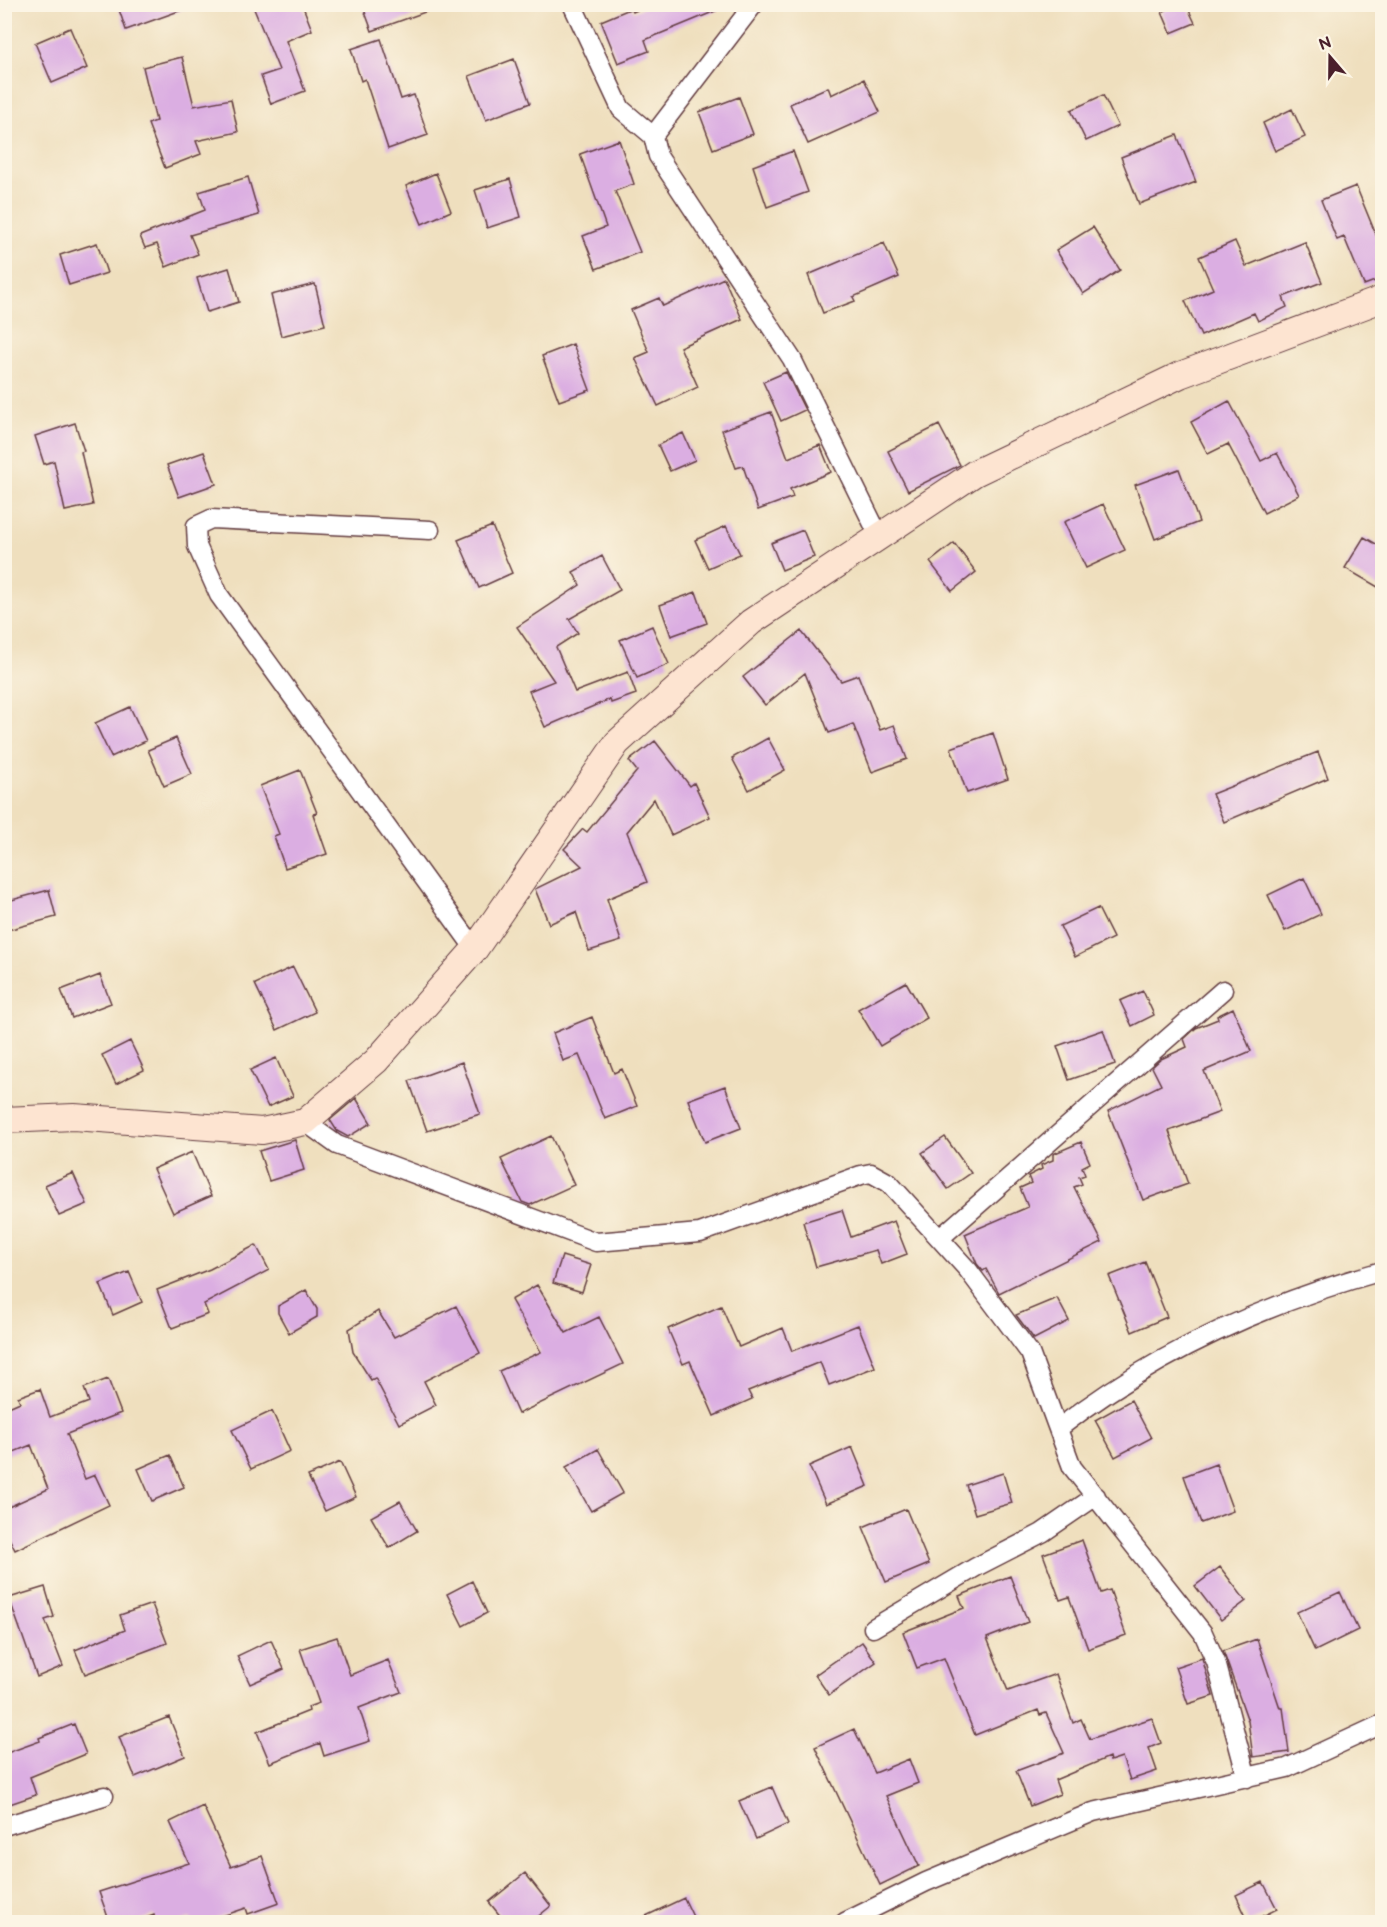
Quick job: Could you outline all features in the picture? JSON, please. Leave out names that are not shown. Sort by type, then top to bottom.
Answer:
[{"type":"main road","points":[[4,1120],[74,1117],[262,1131],[305,1122],[376,1061],[475,949],[617,743],[752,622],[975,473],[1180,375],[1383,299]]},
{"type":"street","points":[[572,4],[621,109],[653,136],[658,156],[792,359],[879,536]]},
{"type":"street","points":[[653,136],[754,4]]},
{"type":"street","points":[[430,530],[211,519],[196,526],[197,546],[219,595],[475,949]]},
{"type":"street","points":[[940,1238],[1223,990]]},
{"type":"street","points":[[305,1122],[337,1145],[596,1242],[700,1233],[861,1175],[872,1173],[889,1183],[968,1270],[1030,1353],[1072,1467],[1203,1633],[1216,1662],[1247,1778]]},
{"type":"street","points":[[1059,1428],[1100,1396],[1153,1362],[1239,1322],[1328,1286],[1383,1272]]},
{"type":"street","points":[[873,1628],[976,1567],[1042,1533],[1096,1496]]},
{"type":"street","points":[[845,1923],[926,1882],[1093,1812],[1177,1791],[1287,1768],[1383,1724]]},
{"type":"street","points":[[4,1826],[104,1796]]},
{"type":"building","points":[[117,4],[189,4],[190,7],[126,30]]},
{"type":"building","points":[[252,4],[302,4],[312,30],[286,41],[305,91],[271,104],[261,76],[279,70]]},
{"type":"building","points":[[362,4],[439,4],[439,7],[372,31]]},
{"type":"building","points":[[651,4],[730,5],[645,40],[649,51],[618,63],[601,21],[632,8],[633,12]]},
{"type":"building","points":[[1177,4],[1186,4],[1195,23],[1171,33],[1162,12]]},
{"type":"building","points":[[70,28],[87,68],[52,83],[35,43]]},
{"type":"building","points":[[381,39],[401,99],[414,95],[428,135],[388,149],[365,79],[361,81],[351,49]]},
{"type":"building","points":[[182,57],[194,106],[231,99],[238,132],[196,141],[201,154],[165,168],[148,124],[156,121],[143,67]]},
{"type":"building","points":[[514,59],[530,103],[486,120],[469,76]]},
{"type":"building","points":[[864,79],[880,112],[808,144],[790,104],[828,87],[831,95]]},
{"type":"building","points":[[1103,95],[1118,126],[1086,141],[1071,110]]},
{"type":"building","points":[[739,97],[753,134],[713,149],[699,112]]},
{"type":"building","points":[[1292,109],[1305,137],[1275,151],[1263,123]]},
{"type":"building","points":[[1177,135],[1196,182],[1139,204],[1121,157]]},
{"type":"building","points":[[619,140],[634,184],[615,191],[640,252],[596,269],[583,236],[606,227],[580,154]]},
{"type":"building","points":[[793,151],[808,192],[767,207],[753,166]]},
{"type":"building","points":[[436,173],[451,211],[422,224],[406,186]]},
{"type":"building","points":[[248,177],[259,215],[190,235],[198,254],[166,267],[157,244],[145,248],[140,236],[205,210],[199,192]]},
{"type":"building","points":[[510,179],[521,217],[487,228],[475,190]]},
{"type":"building","points":[[1356,186],[1383,252],[1383,278],[1364,285],[1344,237],[1337,240],[1321,200]]},
{"type":"building","points":[[1093,227],[1120,270],[1083,294],[1056,250]]},
{"type":"building","points":[[1235,241],[1246,266],[1305,242],[1322,282],[1283,297],[1287,307],[1258,321],[1254,313],[1201,336],[1185,301],[1213,289],[1199,257]]},
{"type":"building","points":[[97,243],[107,273],[69,285],[60,255]]},
{"type":"building","points":[[884,243],[899,277],[853,297],[855,301],[823,313],[808,275]]},
{"type":"building","points":[[229,268],[239,302],[207,312],[197,278]]},
{"type":"building","points":[[724,278],[742,319],[680,347],[698,387],[658,406],[635,358],[649,352],[631,310],[659,298],[663,306]]},
{"type":"building","points":[[315,284],[325,325],[281,336],[271,295]]},
{"type":"building","points":[[573,344],[590,390],[559,401],[542,356]]},
{"type":"building","points":[[786,372],[805,410],[781,421],[763,382]]},
{"type":"building","points":[[1229,401],[1261,461],[1277,453],[1299,495],[1264,513],[1228,444],[1208,454],[1191,422]]},
{"type":"building","points":[[771,412],[788,458],[820,445],[831,472],[790,489],[793,497],[758,510],[743,466],[736,468],[722,430]]},
{"type":"building","points":[[75,423],[84,451],[81,452],[93,505],[65,511],[54,461],[44,464],[35,436]]},
{"type":"building","points":[[939,425],[960,465],[908,491],[888,451]]},
{"type":"building","points":[[683,433],[695,460],[670,471],[658,445]]},
{"type":"building","points":[[204,452],[216,484],[179,497],[167,465]]},
{"type":"building","points":[[1179,469],[1199,522],[1155,539],[1135,485]]},
{"type":"building","points":[[1103,504],[1125,550],[1086,568],[1064,522]]},
{"type":"building","points":[[492,526],[512,573],[479,588],[458,540]]},
{"type":"building","points":[[726,526],[740,554],[708,568],[695,540]]},
{"type":"building","points":[[803,530],[814,557],[782,570],[771,543]]},
{"type":"building","points":[[1364,537],[1383,548],[1383,590],[1345,568]]},
{"type":"building","points":[[954,543],[976,572],[952,591],[930,562]]},
{"type":"building","points":[[602,556],[620,590],[569,619],[578,633],[556,647],[575,692],[628,672],[636,694],[611,703],[610,699],[545,727],[529,691],[554,681],[517,627],[580,585],[573,572]]},
{"type":"building","points":[[696,592],[707,623],[671,636],[660,605]]},
{"type":"building","points":[[652,626],[669,664],[637,678],[620,640]]},
{"type":"building","points":[[801,631],[841,681],[858,675],[880,730],[894,725],[907,759],[872,772],[853,724],[829,733],[805,673],[765,705],[743,677]]},
{"type":"building","points":[[130,707],[146,741],[111,757],[95,723]]},
{"type":"building","points":[[993,733],[1008,779],[967,793],[951,748]]},
{"type":"building","points":[[176,738],[192,774],[164,786],[148,750]]},
{"type":"building","points":[[768,738],[785,770],[749,790],[732,758]]},
{"type":"building","points":[[655,741],[690,786],[694,783],[710,817],[671,835],[654,799],[627,832],[647,882],[607,899],[621,941],[589,951],[576,912],[549,924],[535,889],[582,866],[564,849],[583,829],[587,832],[637,771],[629,761]]},
{"type":"building","points":[[1318,752],[1328,778],[1224,822],[1212,794]]},
{"type":"building","points":[[300,770],[317,813],[313,814],[327,854],[285,868],[274,836],[279,834],[260,786]]},
{"type":"building","points":[[1304,878],[1321,914],[1285,931],[1268,895]]},
{"type":"building","points":[[49,890],[56,917],[4,931],[4,902]]},
{"type":"building","points":[[1098,908],[1113,938],[1075,957],[1060,926]]},
{"type":"building","points":[[293,967],[315,1012],[277,1030],[255,984]]},
{"type":"building","points":[[100,975],[111,1003],[72,1018],[61,990]]},
{"type":"building","points":[[906,982],[927,1018],[880,1046],[858,1009]]},
{"type":"building","points":[[1143,991],[1154,1015],[1132,1026],[1120,1001]]},
{"type":"building","points":[[1233,1008],[1251,1051],[1204,1071],[1220,1112],[1169,1131],[1188,1184],[1143,1200],[1108,1111],[1161,1085],[1152,1067],[1161,1059],[1187,1047],[1184,1039],[1196,1028],[1218,1019],[1217,1016]]},
{"type":"building","points":[[592,1017],[614,1073],[622,1069],[637,1106],[605,1119],[579,1055],[563,1061],[553,1033]]},
{"type":"building","points":[[1103,1030],[1115,1064],[1069,1080],[1057,1046]]},
{"type":"building","points":[[130,1041],[144,1070],[116,1084],[102,1055]]},
{"type":"building","points":[[276,1058],[293,1096],[268,1107],[250,1070]]},
{"type":"building","points":[[462,1062],[480,1114],[427,1131],[409,1081]]},
{"type":"building","points":[[725,1086],[741,1128],[705,1142],[688,1100]]},
{"type":"building","points":[[356,1098],[371,1123],[348,1137],[337,1131],[330,1120]]},
{"type":"building","points":[[551,1136],[574,1185],[530,1205],[522,1202],[501,1159]]},
{"type":"building","points":[[945,1137],[971,1173],[948,1189],[922,1153]]},
{"type":"building","points":[[295,1140],[304,1170],[269,1181],[259,1151]]},
{"type":"building","points":[[1081,1142],[1090,1163],[1082,1167],[1085,1175],[1079,1177],[1082,1184],[1074,1187],[1102,1242],[999,1293],[986,1269],[983,1271],[977,1264],[965,1234],[1028,1207],[1020,1188],[1031,1183],[1028,1176],[1042,1169],[1041,1165],[1053,1160],[1053,1154]]},
{"type":"building","points":[[192,1152],[211,1196],[173,1213],[153,1169]]},
{"type":"building","points":[[73,1173],[87,1204],[59,1216],[45,1185]]},
{"type":"building","points":[[842,1210],[851,1237],[894,1221],[907,1254],[881,1264],[876,1250],[816,1267],[803,1222]]},
{"type":"building","points":[[256,1245],[269,1270],[204,1304],[208,1314],[172,1328],[157,1290],[210,1269]]},
{"type":"building","points":[[562,1256],[591,1265],[582,1292],[553,1283]]},
{"type":"building","points":[[1145,1262],[1167,1317],[1132,1332],[1109,1276]]},
{"type":"building","points":[[129,1272],[142,1302],[113,1315],[100,1284]]},
{"type":"building","points":[[537,1285],[566,1333],[599,1317],[623,1364],[518,1414],[499,1371],[541,1352],[511,1300]]},
{"type":"building","points":[[306,1290],[317,1309],[317,1317],[289,1333],[278,1313],[278,1306]]},
{"type":"building","points":[[1057,1298],[1069,1321],[1034,1339],[1016,1315]]},
{"type":"building","points":[[456,1306],[480,1353],[424,1381],[436,1405],[399,1424],[375,1378],[371,1380],[353,1352],[349,1329],[378,1311],[394,1337]]},
{"type":"building","points":[[721,1306],[739,1347],[783,1328],[792,1351],[858,1325],[875,1367],[829,1385],[820,1362],[748,1391],[752,1399],[714,1416],[690,1361],[683,1364],[668,1329]]},
{"type":"building","points":[[108,1379],[121,1413],[67,1434],[85,1479],[95,1475],[109,1505],[15,1550],[4,1528],[4,1509],[48,1489],[31,1445],[4,1456],[4,1409],[20,1402],[18,1397],[40,1389],[50,1417],[89,1402],[84,1388]]},
{"type":"building","points":[[1131,1400],[1151,1438],[1115,1457],[1095,1420]]},
{"type":"building","points":[[272,1411],[290,1451],[251,1469],[232,1430]]},
{"type":"building","points":[[852,1447],[868,1486],[826,1504],[809,1466]]},
{"type":"building","points":[[598,1449],[623,1493],[591,1511],[566,1467]]},
{"type":"building","points":[[170,1455],[184,1487],[152,1501],[138,1469]]},
{"type":"building","points":[[340,1462],[356,1497],[325,1511],[308,1476]]},
{"type":"building","points":[[1216,1464],[1233,1511],[1201,1523],[1184,1476]]},
{"type":"building","points":[[1003,1473],[1012,1503],[975,1514],[966,1485]]},
{"type":"building","points":[[400,1501],[417,1531],[389,1548],[371,1517]]},
{"type":"building","points":[[906,1509],[929,1564],[886,1582],[863,1527]]},
{"type":"building","points":[[1082,1540],[1101,1593],[1110,1590],[1126,1635],[1088,1649],[1069,1597],[1060,1600],[1043,1554]]},
{"type":"building","points":[[1220,1567],[1246,1601],[1221,1620],[1195,1586]]},
{"type":"building","points":[[1010,1576],[1028,1622],[987,1638],[1008,1691],[1056,1674],[1073,1723],[1081,1719],[1090,1739],[1152,1718],[1161,1743],[1149,1748],[1157,1771],[1130,1780],[1122,1757],[1110,1761],[1109,1757],[1055,1780],[1060,1794],[1030,1806],[1016,1771],[1064,1753],[1046,1713],[1040,1715],[1038,1710],[975,1735],[944,1658],[917,1668],[903,1632],[964,1608],[959,1596]]},
{"type":"building","points":[[472,1581],[487,1613],[463,1626],[447,1594]]},
{"type":"building","points":[[45,1587],[54,1617],[45,1620],[63,1666],[37,1677],[9,1598]]},
{"type":"building","points":[[1340,1592],[1358,1630],[1315,1651],[1297,1612]]},
{"type":"building","points":[[152,1604],[167,1643],[85,1674],[75,1650],[125,1630],[120,1615]]},
{"type":"building","points":[[337,1637],[350,1675],[388,1660],[401,1692],[359,1708],[370,1741],[324,1756],[320,1743],[270,1763],[257,1732],[309,1711],[308,1707],[319,1703],[300,1649]]},
{"type":"building","points":[[1257,1639],[1280,1708],[1283,1708],[1289,1752],[1253,1757],[1248,1721],[1223,1651]]},
{"type":"building","points":[[271,1640],[284,1669],[250,1684],[237,1656]]},
{"type":"building","points":[[862,1642],[876,1662],[829,1695],[815,1675]]},
{"type":"building","points":[[1202,1658],[1213,1696],[1188,1704],[1175,1667]]},
{"type":"building","points":[[169,1717],[185,1756],[135,1777],[119,1737]]},
{"type":"building","points":[[74,1724],[86,1754],[30,1777],[36,1795],[4,1806],[4,1754],[40,1741],[39,1738]]},
{"type":"building","points":[[854,1729],[875,1773],[909,1759],[918,1783],[886,1796],[919,1866],[880,1885],[815,1747]]},
{"type":"building","points":[[772,1787],[788,1824],[756,1839],[739,1801]]},
{"type":"building","points":[[203,1806],[231,1867],[262,1856],[279,1903],[248,1914],[246,1908],[202,1923],[193,1923],[191,1918],[176,1923],[156,1923],[154,1915],[133,1923],[110,1923],[99,1892],[189,1863],[170,1822]]},
{"type":"building","points":[[525,1873],[551,1906],[530,1923],[506,1923],[489,1902]]},
{"type":"building","points":[[1263,1882],[1277,1909],[1249,1923],[1236,1895]]},
{"type":"building","points":[[684,1898],[696,1923],[631,1923]]}]
